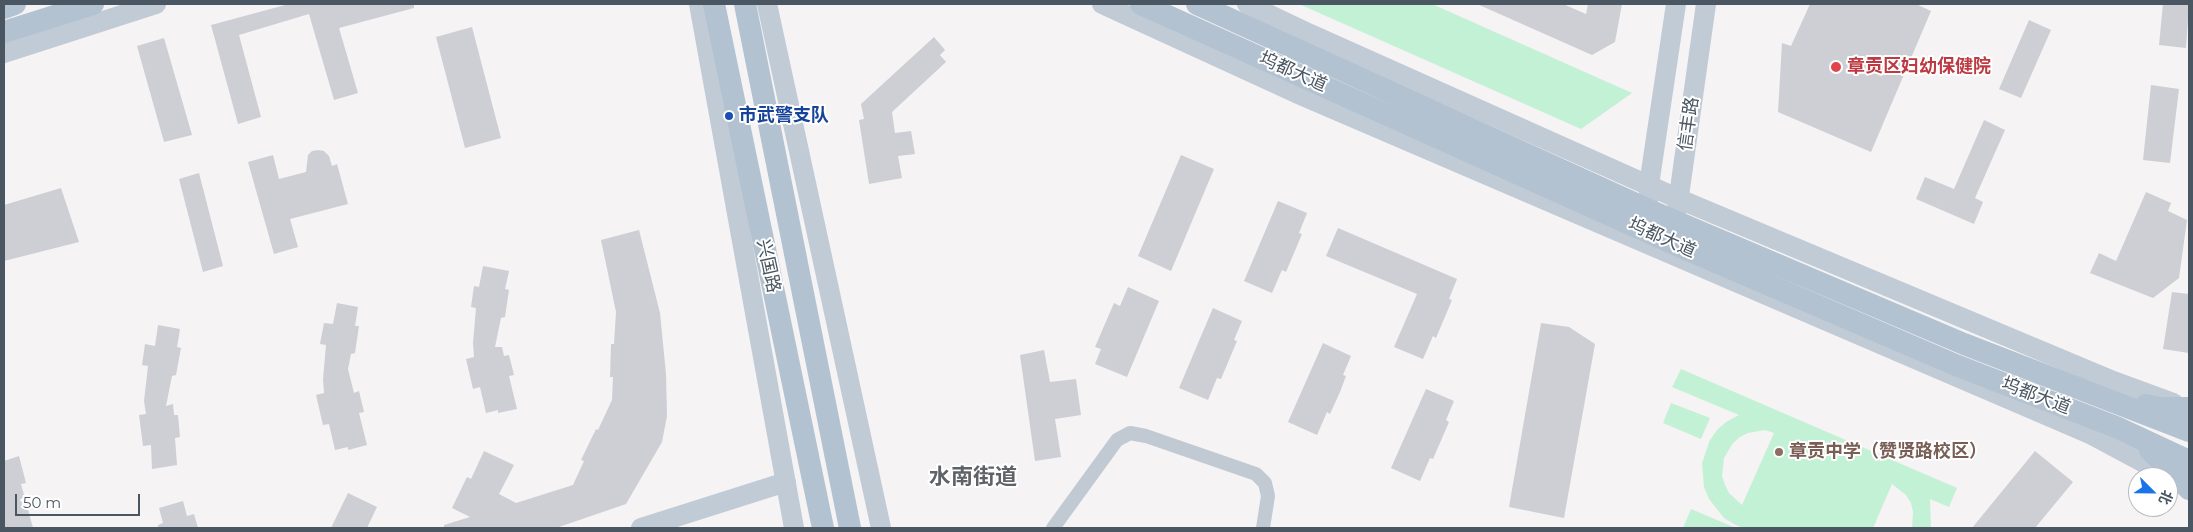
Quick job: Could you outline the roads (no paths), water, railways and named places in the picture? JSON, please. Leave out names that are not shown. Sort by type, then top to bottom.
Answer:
[{"type":"main road","points":[[4,8],[14,4]]},
{"type":"main road","points":[[4,32],[92,4]]},
{"type":"main road","name":"兴国路","points":[[714,4],[823,528]]},
{"type":"main road","name":"兴国路","points":[[745,4],[850,528]]},
{"type":"main road","name":"坞都大道","points":[[1140,4],[1648,220],[1676,221],[1964,344],[2189,431]]},
{"type":"main road","name":"坞都大道","points":[[1197,4],[1648,220],[1674,244],[1958,366],[2116,427],[2189,461]]},
{"type":"main road","points":[[2124,405],[2189,408]]},
{"type":"main road","points":[[2116,427],[2144,445],[2163,461],[2188,487]]},
{"type":"street","points":[[4,53],[156,4]]},
{"type":"street","points":[[699,4],[794,528]]},
{"type":"street","points":[[768,4],[881,528]]},
{"type":"street","points":[[1102,4],[1314,100],[2090,434],[2188,487]]},
{"type":"street","points":[[1247,4],[1679,199],[2104,377],[2189,408]]},
{"type":"street","name":"信丰路","points":[[1648,220],[1649,185],[1676,4]]},
{"type":"street","name":"信丰路","points":[[1674,244],[1706,4]]},
{"type":"street","points":[[1053,528],[1117,440],[1130,433],[1146,436],[1256,474],[1265,483],[1268,496],[1263,528]]},
{"type":"street","points":[[641,528],[786,482]]},
{"type":"place","name":"章贡区妇幼保健院","points":[[1836,67]]},
{"type":"place","name":"市武警支队","points":[[729,116]]},
{"type":"place","name":"章贡中学（赞贤路校区）","points":[[1779,452]]},
{"type":"district","name":"水南街道","points":[[973,478]]}]
